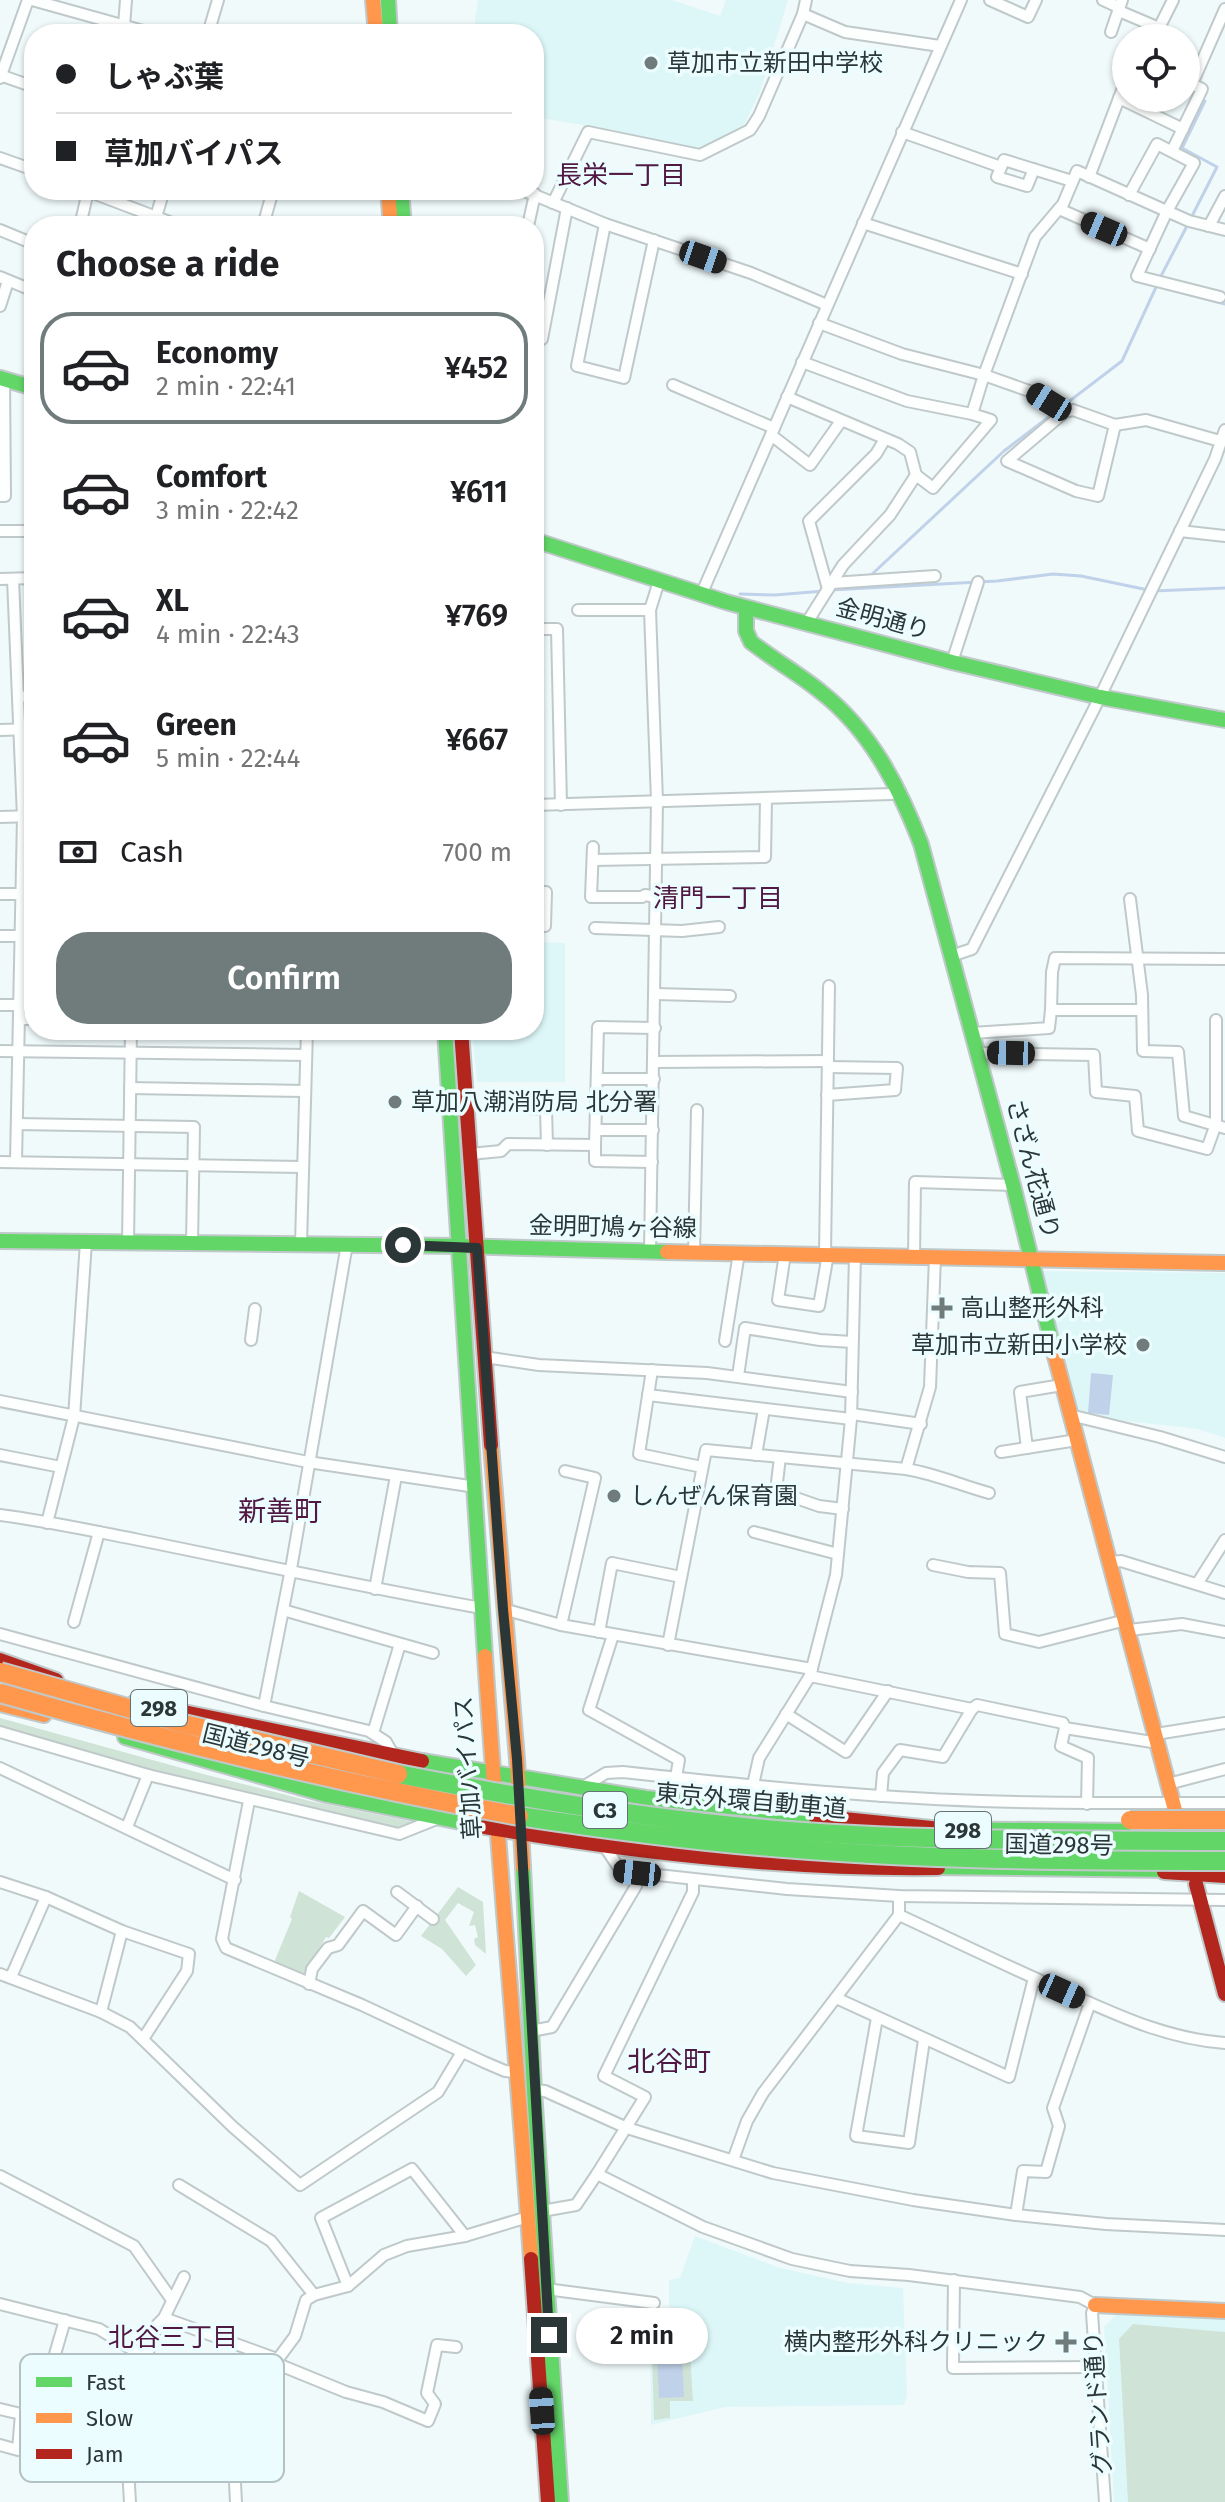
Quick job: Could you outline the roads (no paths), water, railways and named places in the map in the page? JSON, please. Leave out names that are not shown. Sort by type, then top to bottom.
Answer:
[{"type":"main road","points":[[373,0],[375,24]]},
{"type":"main road","points":[[388,0],[389,24]]},
{"type":"main road","points":[[2,378],[24,385]]},
{"type":"main road","name":"金明通り","points":[[544,543],[701,595],[952,662],[1100,697],[1225,720]]},
{"type":"main road","name":"さざん花通り","points":[[746,608],[746,631],[751,642],[837,705],[877,754],[900,791],[921,844],[1175,1808]]},
{"type":"main road","name":"草加バイパス","points":[[446,1040],[468,1247],[484,1357],[518,1778],[534,2090],[535,2214],[548,2502]]},
{"type":"main road","name":"草加バイパス","points":[[462,1040],[470,1154],[468,1247],[476,1487],[496,1831],[518,2072],[546,2289],[561,2502]]},
{"type":"main road","name":"金明町鳩ヶ谷線","points":[[0,1241],[347,1244],[1225,1263]]},
{"type":"main road","name":"国道298号","points":[[0,1662],[135,1702],[394,1760],[686,1803],[941,1829]]},
{"type":"main road","name":"東京外環自動車道","points":[[0,1672],[133,1711],[307,1755],[464,1787],[617,1812],[839,1834],[1029,1840],[1225,1841]]},
{"type":"main road","name":"東京外環自動車道","points":[[0,1693],[175,1743],[336,1781],[467,1808],[608,1830],[845,1853],[1022,1860],[1225,1861]]},
{"type":"main road","name":"国道298号","points":[[0,1703],[262,1773],[409,1805]]},
{"type":"main road","name":"298","points":[[125,1737],[217,1768],[299,1790],[496,1831],[605,1843]]},
{"type":"main road","name":"国道298号","points":[[606,1801],[798,1821],[941,1829],[1225,1832]]},
{"type":"main road","points":[[1011,1831],[1130,1820],[1225,1820]]},
{"type":"main road","name":"国道298号","points":[[605,1843],[786,1865],[862,1869],[1225,1869]]},
{"type":"main road","points":[[1141,1870],[1225,1876]]},
{"type":"main road","points":[[1198,1892],[1225,1994]]},
{"type":"main road","points":[[1095,2305],[1225,2311]]},
{"type":"street","points":[[24,84],[0,76],[30,0],[58,4],[118,24]]},
{"type":"street","points":[[124,24],[126,0]]},
{"type":"street","points":[[211,24],[218,0]]},
{"type":"street","points":[[553,203],[588,132],[700,155],[750,130],[803,14],[806,0]]},
{"type":"street","points":[[701,595],[961,0]]},
{"type":"street","points":[[990,0],[1028,17],[1036,0]]},
{"type":"street","points":[[1103,0],[1121,6],[1145,24]]},
{"type":"street","points":[[1161,24],[1173,0]]},
{"type":"street","points":[[1111,32],[1121,6]]},
{"type":"street","points":[[1200,60],[1225,9]]},
{"type":"street","points":[[803,14],[845,32],[940,46]]},
{"type":"street","points":[[1089,177],[1114,112]]},
{"type":"street","points":[[1148,112],[1183,129]]},
{"type":"street","points":[[1172,151],[1191,112]]},
{"type":"street","points":[[902,132],[1001,167]]},
{"type":"street","points":[[1129,195],[1157,144],[1194,163],[1167,211],[1137,276],[1220,297]]},
{"type":"street","points":[[0,158],[24,166]]},
{"type":"street","points":[[1034,169],[1027,186],[997,177],[1004,160],[1034,169],[1072,181]]},
{"type":"street","points":[[972,414],[1035,237],[1059,209],[1077,171],[1167,211],[1225,230]]},
{"type":"street","points":[[1209,226],[1225,196]]},
{"type":"street","points":[[544,198],[605,224],[751,273],[827,305]]},
{"type":"street","points":[[113,200],[153,216]]},
{"type":"street","points":[[544,329],[567,208]]},
{"type":"street","points":[[1059,209],[1150,249]]},
{"type":"street","points":[[863,223],[1022,274]]},
{"type":"street","points":[[605,224],[577,366],[624,378],[654,240]]},
{"type":"street","points":[[0,230],[24,240]]},
{"type":"street","points":[[0,306],[4,279],[24,287]]},
{"type":"street","points":[[819,323],[902,354],[984,375],[1032,392],[1065,412]]},
{"type":"street","points":[[787,397],[910,452],[916,475],[933,488],[991,420],[907,401],[802,362]]},
{"type":"street","points":[[0,496],[5,496],[2,378]]},
{"type":"street","points":[[673,385],[772,432],[810,465],[841,421]]},
{"type":"street","points":[[951,956],[972,949],[1180,531],[1220,460],[1223,436],[1146,420],[1115,425],[1073,410],[1065,412],[1007,461],[1076,491],[1098,496],[1115,425]]},
{"type":"street","points":[[830,586],[809,521],[876,454],[885,439]]},
{"type":"street","points":[[806,624],[843,565],[890,515],[916,475]]},
{"type":"street","points":[[0,531],[24,531]]},
{"type":"street","points":[[1180,531],[1225,536]]},
{"type":"street","points":[[830,586],[935,576]]},
{"type":"street","points":[[0,579],[24,578]]},
{"type":"street","points":[[13,579],[24,786]]},
{"type":"street","points":[[650,1252],[657,801],[650,610],[659,581]]},
{"type":"street","points":[[952,662],[978,582]]},
{"type":"street","points":[[578,610],[650,610]]},
{"type":"street","points":[[544,629],[557,629],[561,805]]},
{"type":"street","points":[[18,697],[24,697]]},
{"type":"street","points":[[0,730],[24,730]]},
{"type":"street","points":[[544,805],[891,794],[900,791]]},
{"type":"street","points":[[593,860],[765,857],[766,798]]},
{"type":"street","points":[[0,817],[24,816]]},
{"type":"street","points":[[593,847],[591,897],[656,897]]},
{"type":"street","points":[[16,1162],[24,868]]},
{"type":"street","points":[[544,892],[544,926]]},
{"type":"street","points":[[0,894],[22,894]]},
{"type":"street","points":[[1130,899],[1142,1010],[1143,1051],[1178,1052],[1184,1116],[1220,1126]]},
{"type":"street","points":[[595,928],[682,931],[719,927]]},
{"type":"street","points":[[0,936],[21,936]]},
{"type":"street","points":[[972,1033],[1049,1028],[1055,958],[1225,959]]},
{"type":"street","points":[[785,1254],[778,1300],[819,1306],[826,1254],[829,986]]},
{"type":"street","points":[[656,994],[730,996]]},
{"type":"street","points":[[0,1005],[21,1005]]},
{"type":"street","points":[[1051,1010],[1142,1010]]},
{"type":"street","points":[[977,1053],[1094,1055],[1096,1092],[1135,1096],[1138,1131],[1207,1149],[1220,1126],[1216,1020]]},
{"type":"street","points":[[652,1162],[595,1161],[595,1145],[598,1027],[655,1028]]},
{"type":"street","points":[[128,1243],[131,1040]]},
{"type":"street","points":[[301,1244],[307,1040]]},
{"type":"street","points":[[0,1051],[306,1055]]},
{"type":"street","points":[[654,1062],[897,1068],[895,1090],[827,1095]]},
{"type":"street","points":[[597,1079],[654,1079]]},
{"type":"street","points":[[130,1088],[305,1091]]},
{"type":"street","points":[[529,1108],[546,1109],[547,1145]]},
{"type":"street","points":[[694,1253],[697,1110]]},
{"type":"street","points":[[17,1124],[194,1127],[192,1243]]},
{"type":"street","points":[[596,1130],[653,1130]]},
{"type":"street","points":[[470,1154],[501,1151],[508,1144],[595,1145]]},
{"type":"street","points":[[0,1162],[302,1167]]},
{"type":"street","points":[[914,1256],[915,1182],[1013,1185]]},
{"type":"street","points":[[47,1523],[74,1417],[86,1242]]},
{"type":"street","points":[[264,1706],[347,1244]]},
{"type":"street","points":[[725,1341],[739,1253]]},
{"type":"street","points":[[753,1785],[759,1758],[811,1673],[836,1575],[852,1417],[855,1255]]},
{"type":"street","points":[[906,1469],[930,1387],[935,1257]]},
{"type":"street","points":[[251,1340],[255,1309]]},
{"type":"street","points":[[738,1376],[745,1328],[852,1342]]},
{"type":"street","points":[[484,1357],[539,1365],[738,1376],[852,1392]]},
{"type":"street","points":[[652,1370],[639,1454],[702,1467]]},
{"type":"street","points":[[1027,1448],[1020,1392],[1062,1385]]},
{"type":"street","points":[[648,1395],[921,1424]]},
{"type":"street","points":[[0,1401],[308,1462],[476,1487]]},
{"type":"street","points":[[756,1455],[764,1409]]},
{"type":"street","points":[[1070,1415],[1225,1457]]},
{"type":"street","points":[[1001,1452],[1077,1440]]},
{"type":"street","points":[[668,1645],[706,1450],[906,1469],[936,1474],[989,1493]]},
{"type":"street","points":[[0,1455],[61,1467]]},
{"type":"street","points":[[780,1457],[776,1491],[819,1506],[843,1509]]},
{"type":"street","points":[[561,1625],[595,1478],[565,1471]]},
{"type":"street","points":[[375,1589],[396,1476]]},
{"type":"street","points":[[0,1515],[482,1608]]},
{"type":"street","points":[[74,1622],[99,1532]]},
{"type":"street","points":[[754,1532],[838,1554]]},
{"type":"street","points":[[1197,1584],[1225,1540]]},
{"type":"street","points":[[1110,1562],[1121,1561],[1225,1593]]},
{"type":"street","points":[[599,1632],[612,1563],[681,1577]]},
{"type":"street","points":[[933,1565],[968,1572],[1000,1573],[1005,1634],[1039,1642],[1127,1625],[1182,1624],[1225,1632]]},
{"type":"street","points":[[503,1609],[561,1625],[811,1673],[972,1709]]},
{"type":"street","points":[[283,1610],[433,1653]]},
{"type":"street","points":[[0,1634],[373,1733],[386,1742],[394,1760]]},
{"type":"street","points":[[613,1635],[589,1710],[679,1760],[676,1777]]},
{"type":"street","points":[[373,1733],[400,1644]]},
{"type":"street","points":[[786,1714],[846,1752],[888,1691]]},
{"type":"street","points":[[881,1796],[883,1773],[900,1750],[943,1757],[977,1705],[1063,1723],[1065,1728],[1061,1746],[1088,1758],[1087,1804]]},
{"type":"street","points":[[1065,1728],[1157,1739],[1225,1723]]},
{"type":"street","points":[[0,1732],[249,1801],[399,1834],[436,1819]]},
{"type":"street","points":[[0,1768],[235,1880]]},
{"type":"street","points":[[1168,1784],[1225,1769]]},
{"type":"street","points":[[579,1788],[606,1773],[623,1772],[881,1796],[1175,1808],[1225,1803]]},
{"type":"street","points":[[127,1827],[148,1775]]},
{"type":"street","points":[[249,1801],[222,1939],[226,1948],[362,2005],[505,2071],[518,2072]]},
{"type":"street","points":[[605,1843],[621,1871],[787,1889],[899,1896],[1198,1892],[1225,1900]]},
{"type":"street","points":[[531,2031],[552,2027],[636,1886],[637,1873]]},
{"type":"street","points":[[281,2354],[295,2336],[306,2300],[348,2286],[384,2255],[407,2246],[465,2236],[576,2205],[645,2097],[604,2076],[693,1892],[693,1879]]},
{"type":"street","points":[[0,1882],[189,1954],[187,1971],[143,2039]]},
{"type":"street","points":[[397,1892],[433,1919]]},
{"type":"street","points":[[733,2160],[747,2121],[763,2093],[899,1915],[899,1896]]},
{"type":"street","points":[[46,1897],[5,1976],[101,2012],[130,2027],[233,2127],[300,2185],[438,2092],[462,2052]]},
{"type":"street","points":[[309,1984],[312,1969],[328,1948],[338,1945],[367,1906],[396,1935],[417,1906]]},
{"type":"street","points":[[899,1915],[1160,2032],[1225,2043]]},
{"type":"street","points":[[101,2012],[122,1931]]},
{"type":"street","points":[[836,1998],[1009,2077],[1034,1978]]},
{"type":"street","points":[[1016,2215],[1023,2171],[1046,2172],[1059,2126],[1053,2108],[1090,2003]]},
{"type":"street","points":[[877,2018],[856,2136],[909,2143],[924,2040]]},
{"type":"street","points":[[534,2090],[545,2091],[627,2128],[773,2173],[913,2200],[1016,2215],[1106,2224],[1225,2230]]},
{"type":"street","points":[[348,2286],[321,2218],[412,2169],[465,2236]]},
{"type":"street","points":[[597,2174],[703,2227],[792,2259],[850,2271],[954,2280],[1080,2297],[1095,2305]]},
{"type":"street","points":[[0,2176],[134,2246],[172,2300]]},
{"type":"street","points":[[179,2185],[271,2241],[314,2295]]},
{"type":"street","points":[[147,2354],[157,2325],[164,2318],[184,2277]]},
{"type":"street","points":[[954,2280],[953,2368],[1096,2367]]},
{"type":"street","points":[[546,2289],[654,2303]]},
{"type":"street","points":[[0,2304],[99,2329],[140,2354]]},
{"type":"street","name":"グランド通り","points":[[1095,2305],[1092,2313],[1105,2502]]},
{"type":"street","points":[[164,2318],[258,2354]]},
{"type":"street","points":[[55,2354],[65,2320]]},
{"type":"street","points":[[284,2365],[346,2392],[383,2402],[428,2421],[435,2404],[427,2393],[437,2345],[456,2347]]},
{"type":"street","points":[[0,2409],[20,2414]]},
{"type":"street","points":[[0,2445],[18,2450],[20,2426]]},
{"type":"street","points":[[129,2482],[130,2502]]},
{"type":"street","points":[[235,2482],[236,2502]]},
{"type":"waterway","points":[[1191,218],[1217,167],[1182,148],[1205,101]]},
{"type":"waterway","points":[[1160,278],[1188,224]]},
{"type":"waterway","points":[[869,577],[1004,451],[1122,361],[1157,285]]},
{"type":"waterway","points":[[1183,293],[1225,304]]},
{"type":"waterway","points":[[831,590],[997,581],[1053,574],[1081,576],[1153,591],[1225,588]]},
{"type":"waterway","points":[[740,594],[824,591]]},
{"type":"tunnel","points":[[506,1786],[575,1796]]},
{"type":"place","name":"草加市立新田中学校","points":[[651,63]]},
{"type":"place","name":"草加八潮消防局 北分署","points":[[395,1102]]},
{"type":"place","name":"高山整形外科","points":[[942,1308]]},
{"type":"place","name":"草加市立新田小学校","points":[[1143,1345]]},
{"type":"place","name":"しんぜん保育園","points":[[614,1496]]},
{"type":"place","name":"横内整形外科クリニック","points":[[1066,2342]]},
{"type":"district","name":"長栄一丁目","points":[[621,175]]},
{"type":"district","name":"清門一丁目","points":[[718,898]]},
{"type":"district","name":"新善町","points":[[280,1511]]},
{"type":"district","name":"北谷町","points":[[669,2061]]},
{"type":"district","name":"北谷三丁目","points":[[173,2337]]}]
